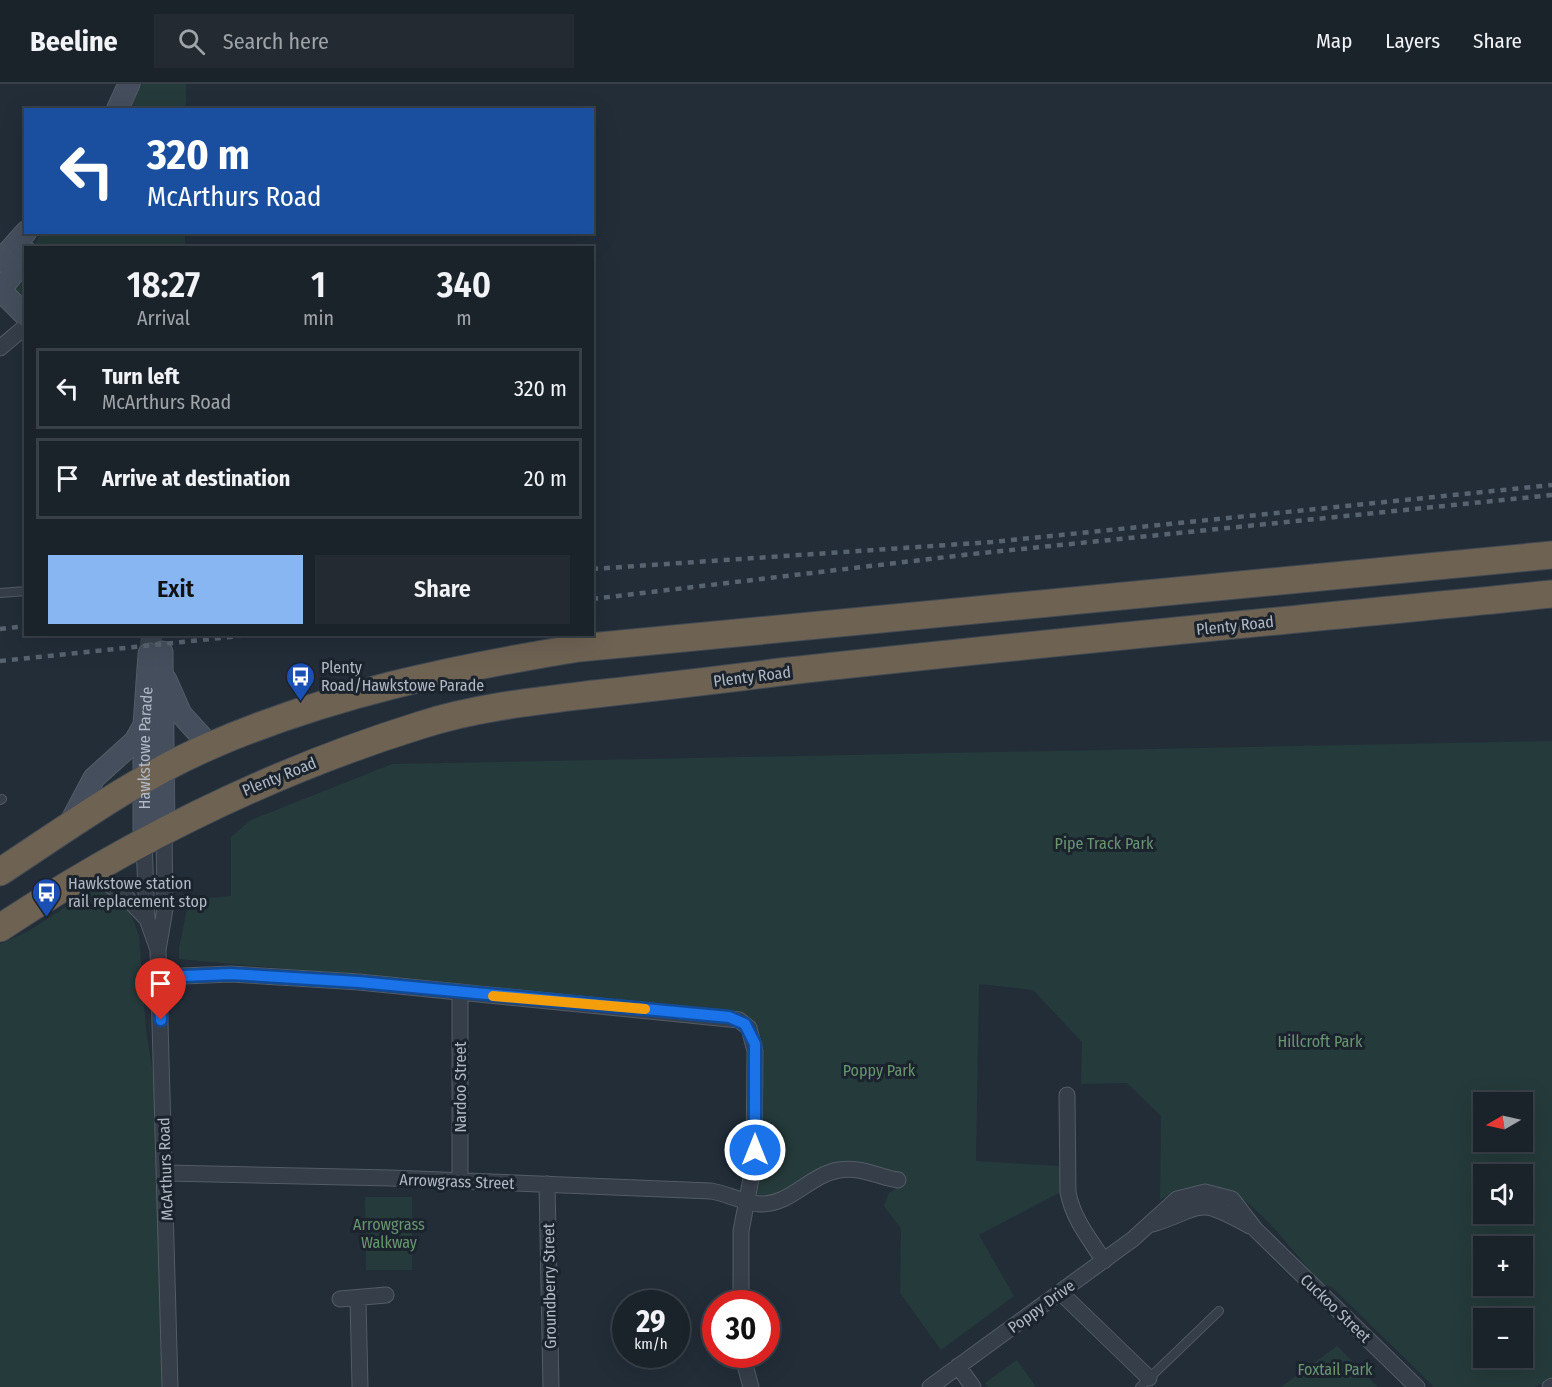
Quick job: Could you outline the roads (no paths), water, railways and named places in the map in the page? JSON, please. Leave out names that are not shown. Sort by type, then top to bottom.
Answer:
[{"type":"highway","points":[[0,872],[68,827],[153,776],[210,746],[314,707],[420,678],[579,648],[1552,555]]},
{"type":"highway","name":"Plenty Road","points":[[0,928],[89,870],[254,786],[322,759],[424,724],[473,712],[563,698],[920,656],[1552,594]]},
{"type":"street","points":[[118,108],[129,84]]},
{"type":"street","points":[[0,261],[24,234]]},
{"type":"street","points":[[24,255],[0,290],[24,314]]},
{"type":"street","points":[[0,348],[24,328]]},
{"type":"street","points":[[158,657],[181,714],[210,746]]},
{"type":"street","name":"Hawkstowe Parade","points":[[154,836],[153,776],[158,657]]},
{"type":"street","name":"Hawkstowe Parade","points":[[153,776],[144,725],[158,657]]},
{"type":"street","points":[[68,827],[94,778],[135,741],[144,725]]},
{"type":"street","name":"McArthurs Road","points":[[147,919],[154,836]]},
{"type":"street","name":"McArthurs Road","points":[[154,836],[165,909],[158,950],[166,1173],[170,1387]]},
{"type":"street","name":"McArthurs Road","points":[[89,870],[125,896],[147,919],[158,950]]},
{"type":"street","points":[[159,977],[231,974],[719,1016],[745,1024],[753,1036],[755,1051],[754,1163],[741,1231],[741,1290]]},
{"type":"street","name":"Nardoo Street","points":[[460,993],[460,1181]]},
{"type":"street","points":[[1069,1094],[1068,1192],[1071,1207],[1076,1220],[1104,1261]]},
{"type":"street","name":"Arrowgrass Street","points":[[166,1173],[711,1191],[766,1204],[782,1201],[810,1180],[840,1170],[865,1170],[898,1180]]},
{"type":"street","name":"Groundberry Street","points":[[547,1184],[551,1387]]},
{"type":"street","name":"Poppy Drive","points":[[930,1387],[1150,1225],[1204,1198]]},
{"type":"street","name":"Cuckoo Street","points":[[1204,1198],[1255,1229],[1417,1387]]},
{"type":"street","points":[[1060,1292],[1144,1383]]},
{"type":"street","points":[[340,1299],[386,1295]]},
{"type":"street","points":[[358,1298],[360,1387]]},
{"type":"street","points":[[958,1366],[973,1387]]},
{"type":"street","points":[[746,1368],[751,1387]]},
{"type":"lane","points":[[0,593],[24,591]]},
{"type":"lane","points":[[1144,1383],[1164,1367],[1219,1311]]},
{"type":"tunnel","points":[[149,654],[152,636]]},
{"type":"railway","points":[[594,569],[992,542],[1552,485]]},
{"type":"railway","points":[[594,599],[972,554],[1552,495]]},
{"type":"railway","points":[[0,629],[24,626]]},
{"type":"railway","points":[[0,661],[240,636]]},
{"type":"place","name":"Plenty Road/Hawkstowe Parade","points":[[300,702]]},
{"type":"place","name":"Hawkstowe station rail replacement stop","points":[[47,918]]},
{"type":"park label","name":"Pipe Track Park","points":[[1104,843]]},
{"type":"park label","name":"Hillcroft Park","points":[[1320,1041]]},
{"type":"park label","name":"Poppy Park","points":[[879,1070]]},
{"type":"park label","name":"Arrowgrass Walkway","points":[[389,1233]]},
{"type":"park label","name":"Foxtail Park","points":[[1335,1369]]}]
